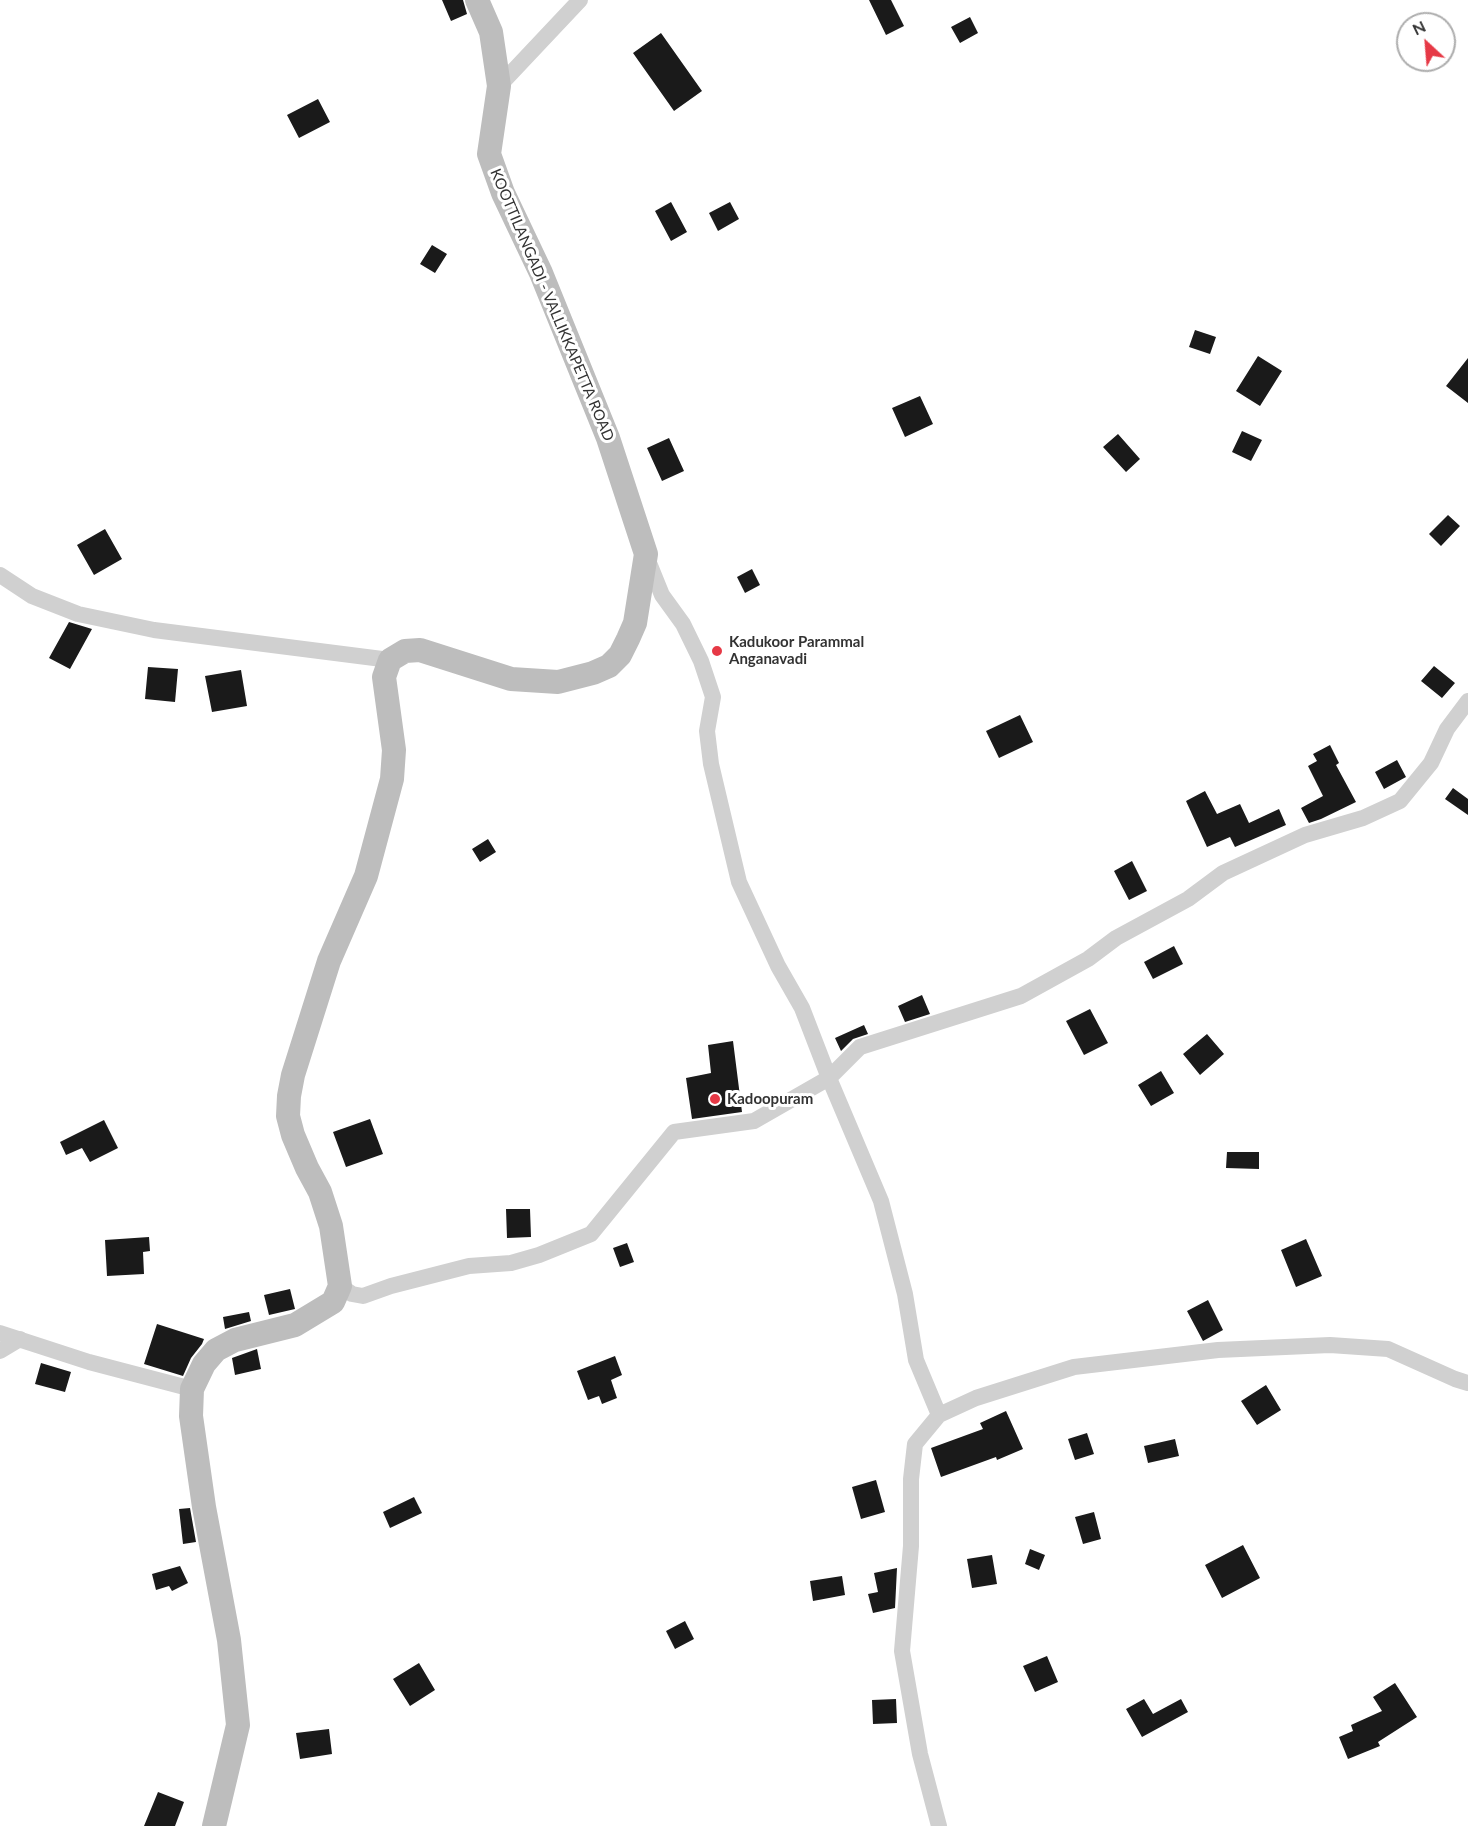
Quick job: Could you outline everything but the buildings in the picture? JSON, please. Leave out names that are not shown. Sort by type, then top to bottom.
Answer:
[{"type":"main road","name":"KOOTTILANGADI - VALLIKKAPETTA ROAD","points":[[390,660],[405,651],[420,650],[511,679],[558,682],[593,673],[609,666],[620,655],[628,639],[635,623],[646,554],[608,438],[541,273],[503,193],[489,154],[499,86],[490,32],[477,0]]},
{"type":"main road","points":[[214,1826],[238,1725],[230,1640],[204,1507],[191,1416],[192,1389],[204,1364],[216,1350],[235,1340],[295,1324],[333,1302],[340,1286],[331,1226],[320,1192],[293,1135],[288,1116],[289,1096],[293,1075],[329,961],[366,876],[392,779],[394,750],[384,677],[390,660]]},
{"type":"street","points":[[499,86],[580,0]]},
{"type":"street","points":[[646,554],[662,595],[683,624],[701,661],[713,697],[707,731],[711,764],[739,882],[778,966],[802,1008],[880,1201],[904,1294],[916,1360],[939,1415]]},
{"type":"street","points":[[0,575],[32,596],[78,614],[154,630],[390,660]]},
{"type":"street","points":[[340,1286],[351,1294],[363,1296],[391,1286],[470,1266],[511,1263],[539,1255],[591,1234],[674,1132],[754,1120],[829,1078],[860,1047],[1021,996],[1088,959],[1116,938],[1188,899],[1223,873],[1305,835],[1363,818],[1400,801],[1431,764],[1447,729],[1468,701]]},
{"type":"street","points":[[0,1333],[89,1362],[192,1389]]},
{"type":"street","points":[[0,1351],[20,1339]]},
{"type":"street","points":[[939,1826],[920,1754],[902,1651],[911,1546],[911,1479],[915,1444],[939,1415],[976,1398],[1074,1367],[1218,1350],[1330,1345],[1388,1349],[1468,1383]]},
{"type":"place","name":"Kadukoor Parammal Anganavadi","points":[[717,651]]},
{"type":"place","name":"Kadoopuram","points":[[715,1099]]}]
